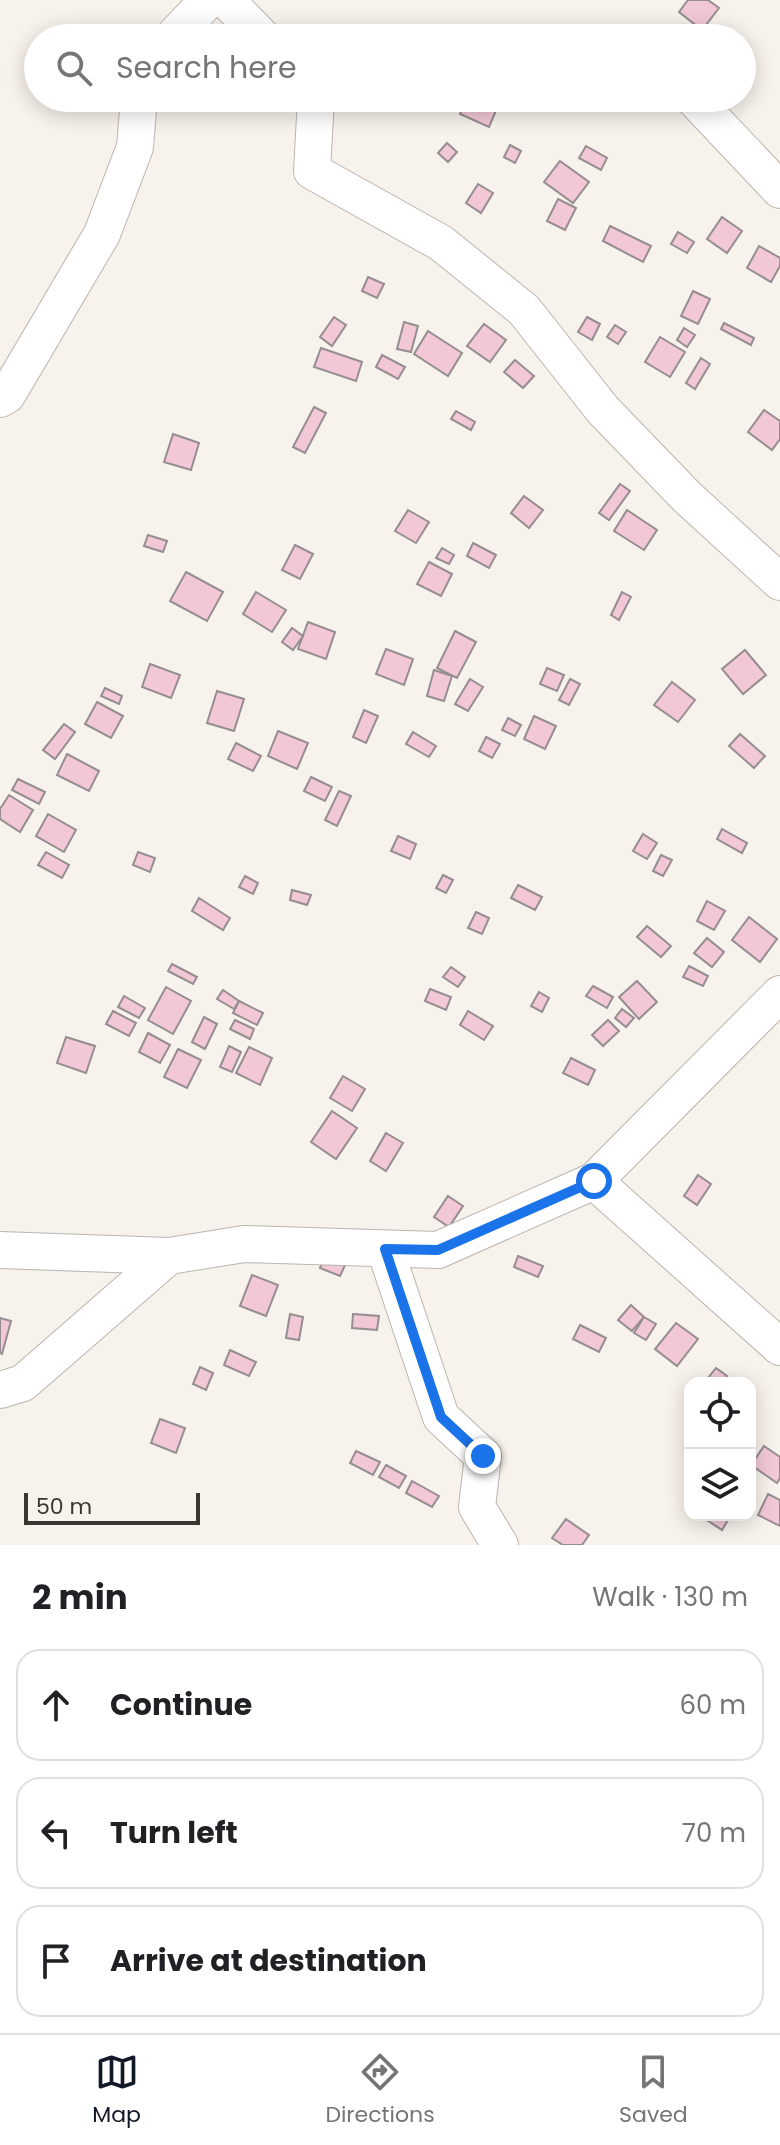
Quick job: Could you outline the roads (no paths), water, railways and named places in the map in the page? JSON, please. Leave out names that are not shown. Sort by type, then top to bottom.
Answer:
[{"type":"street","points":[[185,24],[208,0]]},
{"type":"street","points":[[226,0],[249,24]]},
{"type":"street","points":[[0,399],[7,395],[102,234],[135,147],[138,112]]},
{"type":"street","points":[[315,112],[312,171],[441,243],[524,310],[603,410],[687,497],[780,582]]},
{"type":"street","points":[[706,112],[780,190]]},
{"type":"street","points":[[0,1250],[169,1256],[244,1244],[438,1250],[594,1181],[780,994]]},
{"type":"street","points":[[594,1181],[780,1347]]},
{"type":"street","points":[[385,1249],[441,1417],[483,1456],[477,1507],[500,1545]]},
{"type":"street","points":[[0,1390],[23,1383],[169,1256]]}]
